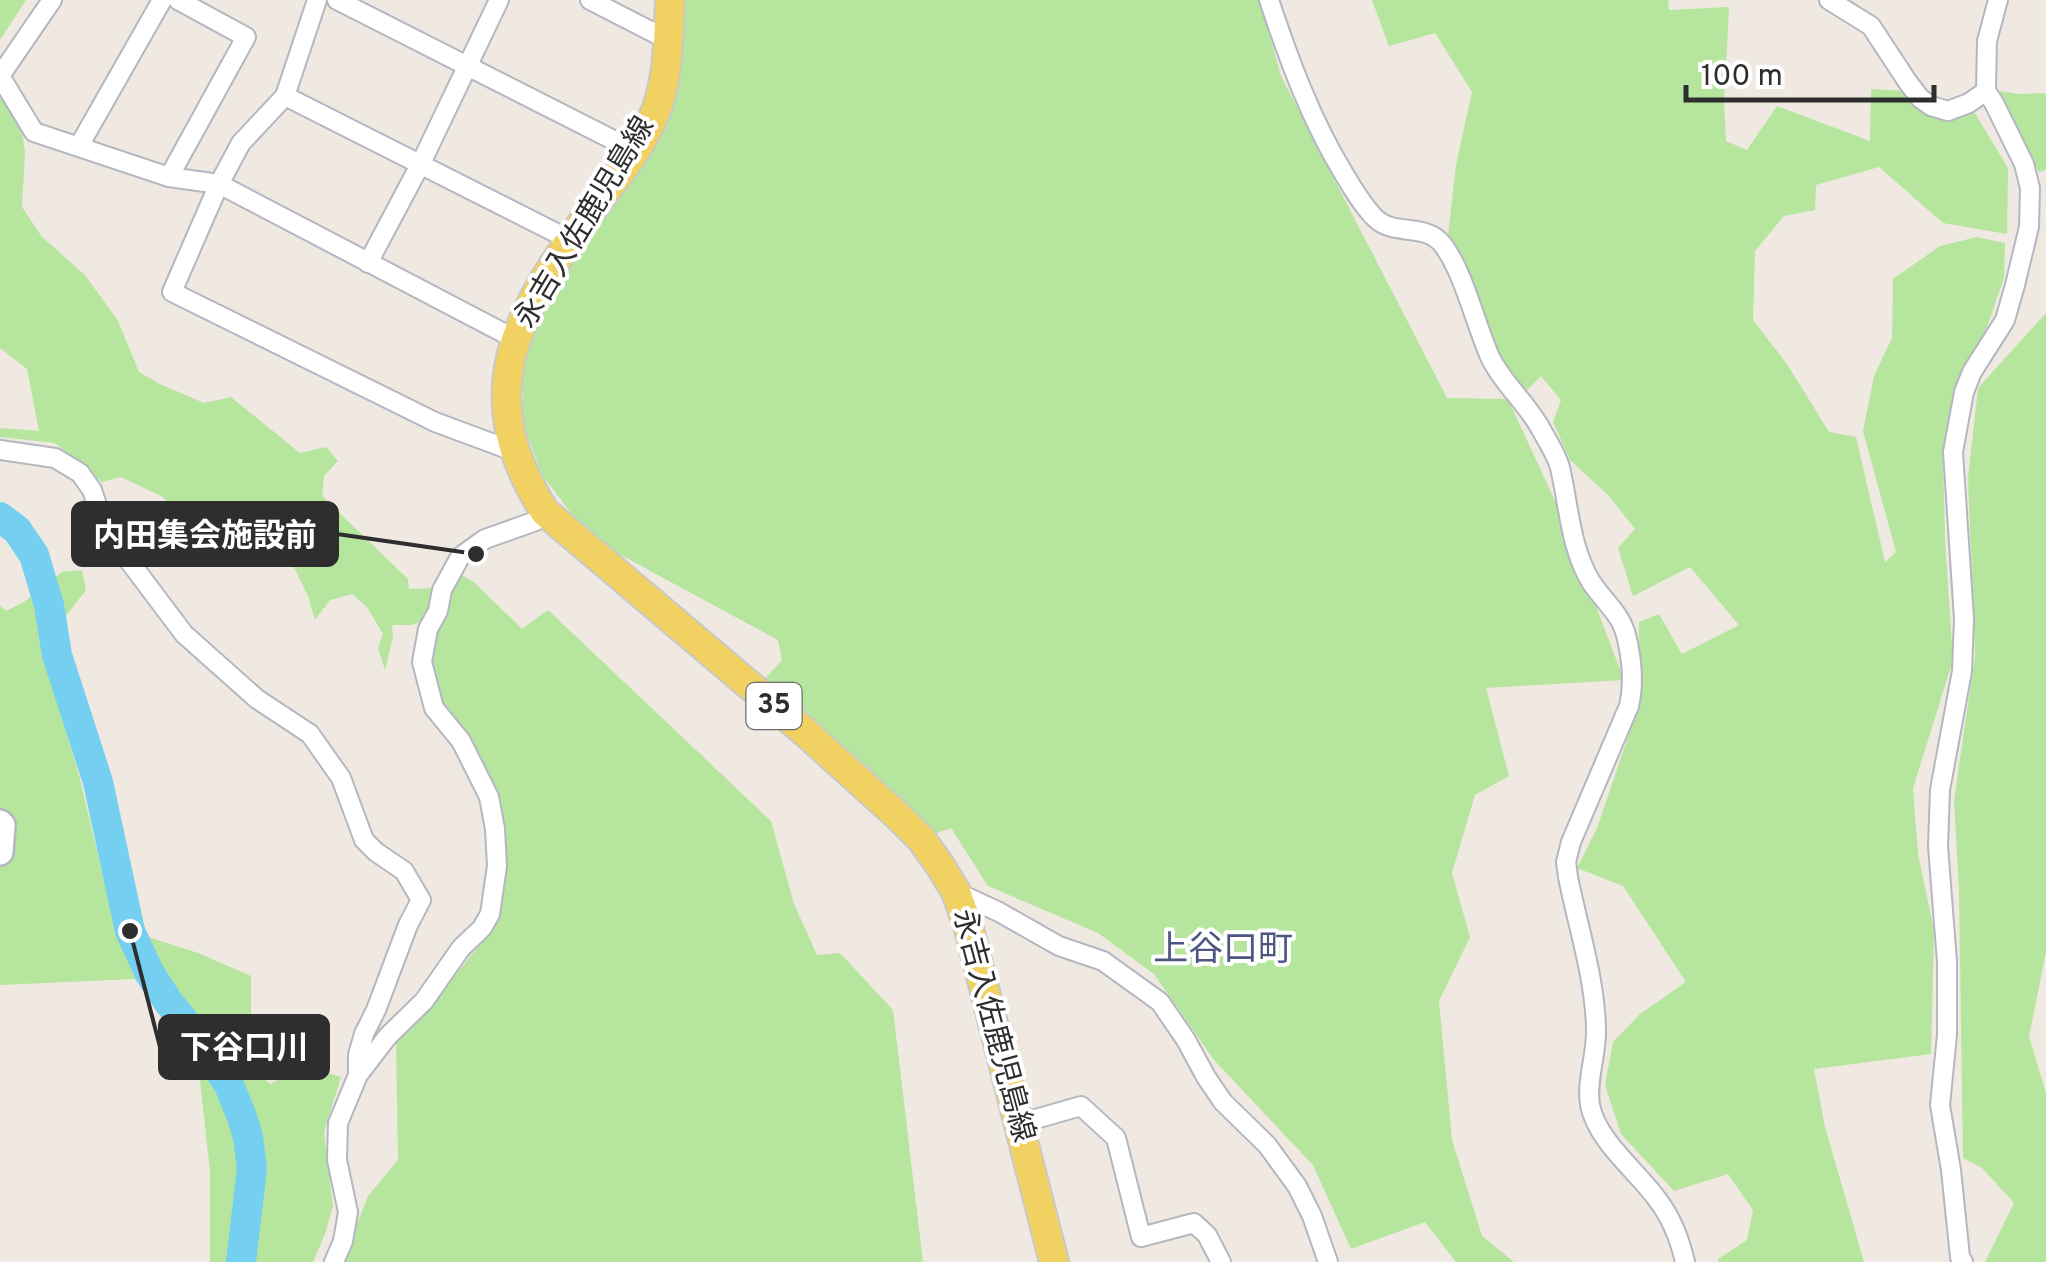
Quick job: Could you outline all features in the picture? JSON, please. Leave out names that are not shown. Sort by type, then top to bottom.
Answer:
[{"type":"main road","name":"永吉入佐鹿児島線","points":[[670,0],[663,82],[654,118],[636,151],[570,240],[526,311],[516,339],[506,395],[514,450],[526,482],[545,512],[806,733],[922,840],[956,892],[969,929],[1054,1262]]},
{"type":"main road","points":[[0,823],[0,852]]},
{"type":"street","points":[[52,0],[0,76],[34,132],[142,170],[218,184],[516,339]]},
{"type":"street","points":[[79,146],[162,0]]},
{"type":"street","points":[[169,177],[246,37],[178,0]]},
{"type":"street","points":[[317,0],[285,96],[241,143],[218,184],[172,292],[435,422],[514,450]]},
{"type":"street","points":[[337,0],[636,151]]},
{"type":"street","points":[[368,262],[499,0]]},
{"type":"street","points":[[590,0],[668,40]]},
{"type":"street","points":[[1269,0],[1294,76],[1333,156],[1361,202],[1380,223],[1432,234],[1453,262],[1492,362],[1540,427],[1561,469],[1570,528],[1589,579],[1619,615],[1627,639],[1633,686],[1628,706],[1566,862],[1594,1002],[1596,1030],[1590,1106],[1606,1137],[1659,1201],[1685,1262]]},
{"type":"street","points":[[1829,0],[1870,26],[1907,81],[1931,106],[1948,111],[1986,91]]},
{"type":"street","points":[[1963,1262],[1940,1105],[1947,1035],[1947,962],[1938,846],[1940,790],[1962,671],[1964,618],[1953,452],[1964,392],[2005,320],[2029,226],[2030,188],[2024,164],[1986,91],[1988,41],[1998,0]]},
{"type":"street","points":[[285,96],[570,240]]},
{"type":"street","points":[[0,450],[55,458],[80,473],[92,490],[105,529],[184,634],[257,699],[310,734],[341,778],[364,840],[404,871],[414,886],[421,900],[364,1034],[358,1076]]},
{"type":"street","points":[[334,1262],[348,1212],[337,1160],[338,1123],[358,1076],[388,1036],[424,1001],[490,914],[496,866],[489,797],[461,741],[434,708],[422,662],[428,629],[442,590],[460,557],[484,539],[536,520],[545,512]]},
{"type":"street","points":[[956,892],[1059,946],[1103,961],[1160,1002],[1223,1102],[1267,1145],[1298,1186],[1328,1262]]},
{"type":"street","points":[[1018,1124],[1081,1106],[1116,1138],[1141,1237],[1194,1224],[1206,1234],[1221,1262]]},
{"type":"green space","points":[[0,0],[26,0],[0,40]]},
{"type":"green space","points":[[676,0],[1260,0],[1281,76],[1447,398],[1508,399],[1561,514],[1624,680],[1486,688],[1509,776],[1475,795],[1452,873],[1470,937],[1439,1001],[1452,1140],[1482,1236],[1514,1262],[1456,1262],[1425,1222],[1351,1249],[1313,1165],[1214,1060],[1154,974],[1098,933],[988,886],[951,828],[932,835],[762,682],[782,660],[778,640],[619,554],[604,556],[542,475],[523,423],[523,361],[536,313],[661,126]]},
{"type":"green space","points":[[1372,0],[1668,0],[1669,10],[1729,7],[1726,141],[1747,150],[1777,106],[1870,141],[1871,89],[1907,91],[1917,109],[1948,121],[1973,110],[2008,168],[2007,234],[1943,223],[1879,167],[1816,185],[1815,210],[1784,216],[1755,251],[1753,320],[1787,364],[1829,432],[1856,437],[1885,562],[1896,552],[1863,431],[1874,376],[1892,338],[1893,279],[1940,246],[1977,237],[2005,243],[2004,278],[1987,327],[1953,392],[1943,451],[1953,660],[1913,788],[1918,854],[1934,930],[1931,1054],[1814,1069],[1825,1127],[1864,1262],[1718,1262],[1747,1240],[1753,1210],[1728,1174],[1674,1191],[1621,1134],[1605,1085],[1613,1042],[1640,1014],[1686,982],[1623,886],[1577,868],[1597,828],[1638,708],[1639,622],[1659,614],[1682,654],[1739,625],[1690,567],[1633,596],[1618,548],[1635,529],[1608,495],[1570,460],[1553,422],[1561,400],[1541,376],[1523,394],[1493,352],[1448,236],[1456,165],[1472,92],[1435,33],[1389,46]]},
{"type":"green space","points":[[0,83],[19,108],[25,152],[22,207],[42,237],[85,275],[118,321],[139,372],[204,403],[231,397],[300,453],[326,447],[338,461],[324,476],[322,496],[408,579],[409,589],[437,588],[427,619],[412,625],[392,625],[385,670],[378,648],[383,634],[367,607],[352,594],[330,600],[315,620],[293,565],[262,545],[222,543],[190,533],[163,497],[121,477],[102,482],[55,443],[0,437],[0,428],[39,431],[27,369],[0,348]]},
{"type":"green space","points":[[1993,90],[2046,93],[2046,170],[2039,172]]},
{"type":"green space","points":[[2046,313],[2046,952],[2029,1036],[2046,1093],[2046,1262],[1985,1262],[2014,1203],[1982,1168],[1963,1158],[1954,801],[1975,655],[1968,478],[1978,388]]},
{"type":"green space","points":[[82,570],[86,590],[65,617],[61,714],[111,910],[151,938],[251,976],[248,1064],[270,1084],[305,1066],[341,1077],[324,1132],[333,1206],[313,1262],[210,1262],[210,1171],[197,1054],[135,979],[0,985],[0,606],[6,611],[62,572]]},
{"type":"green space","points":[[460,574],[475,583],[522,629],[548,610],[771,821],[794,904],[817,955],[840,953],[893,1010],[923,1262],[342,1262],[368,1196],[398,1160],[396,1043],[489,933],[503,894],[503,825],[492,786],[441,704],[430,660],[434,631]]},
{"type":"waterway","points":[[0,517],[17,530],[34,555],[49,605],[57,655],[98,782],[130,931],[150,974],[229,1085],[242,1117],[252,1168],[241,1262]]},
{"type":"place","name":"内田集会施設前","points":[[476,554]]},
{"type":"place","name":"下谷口川","points":[[130,931]]},
{"type":"district","name":"上谷口町","points":[[1223,951]]}]
